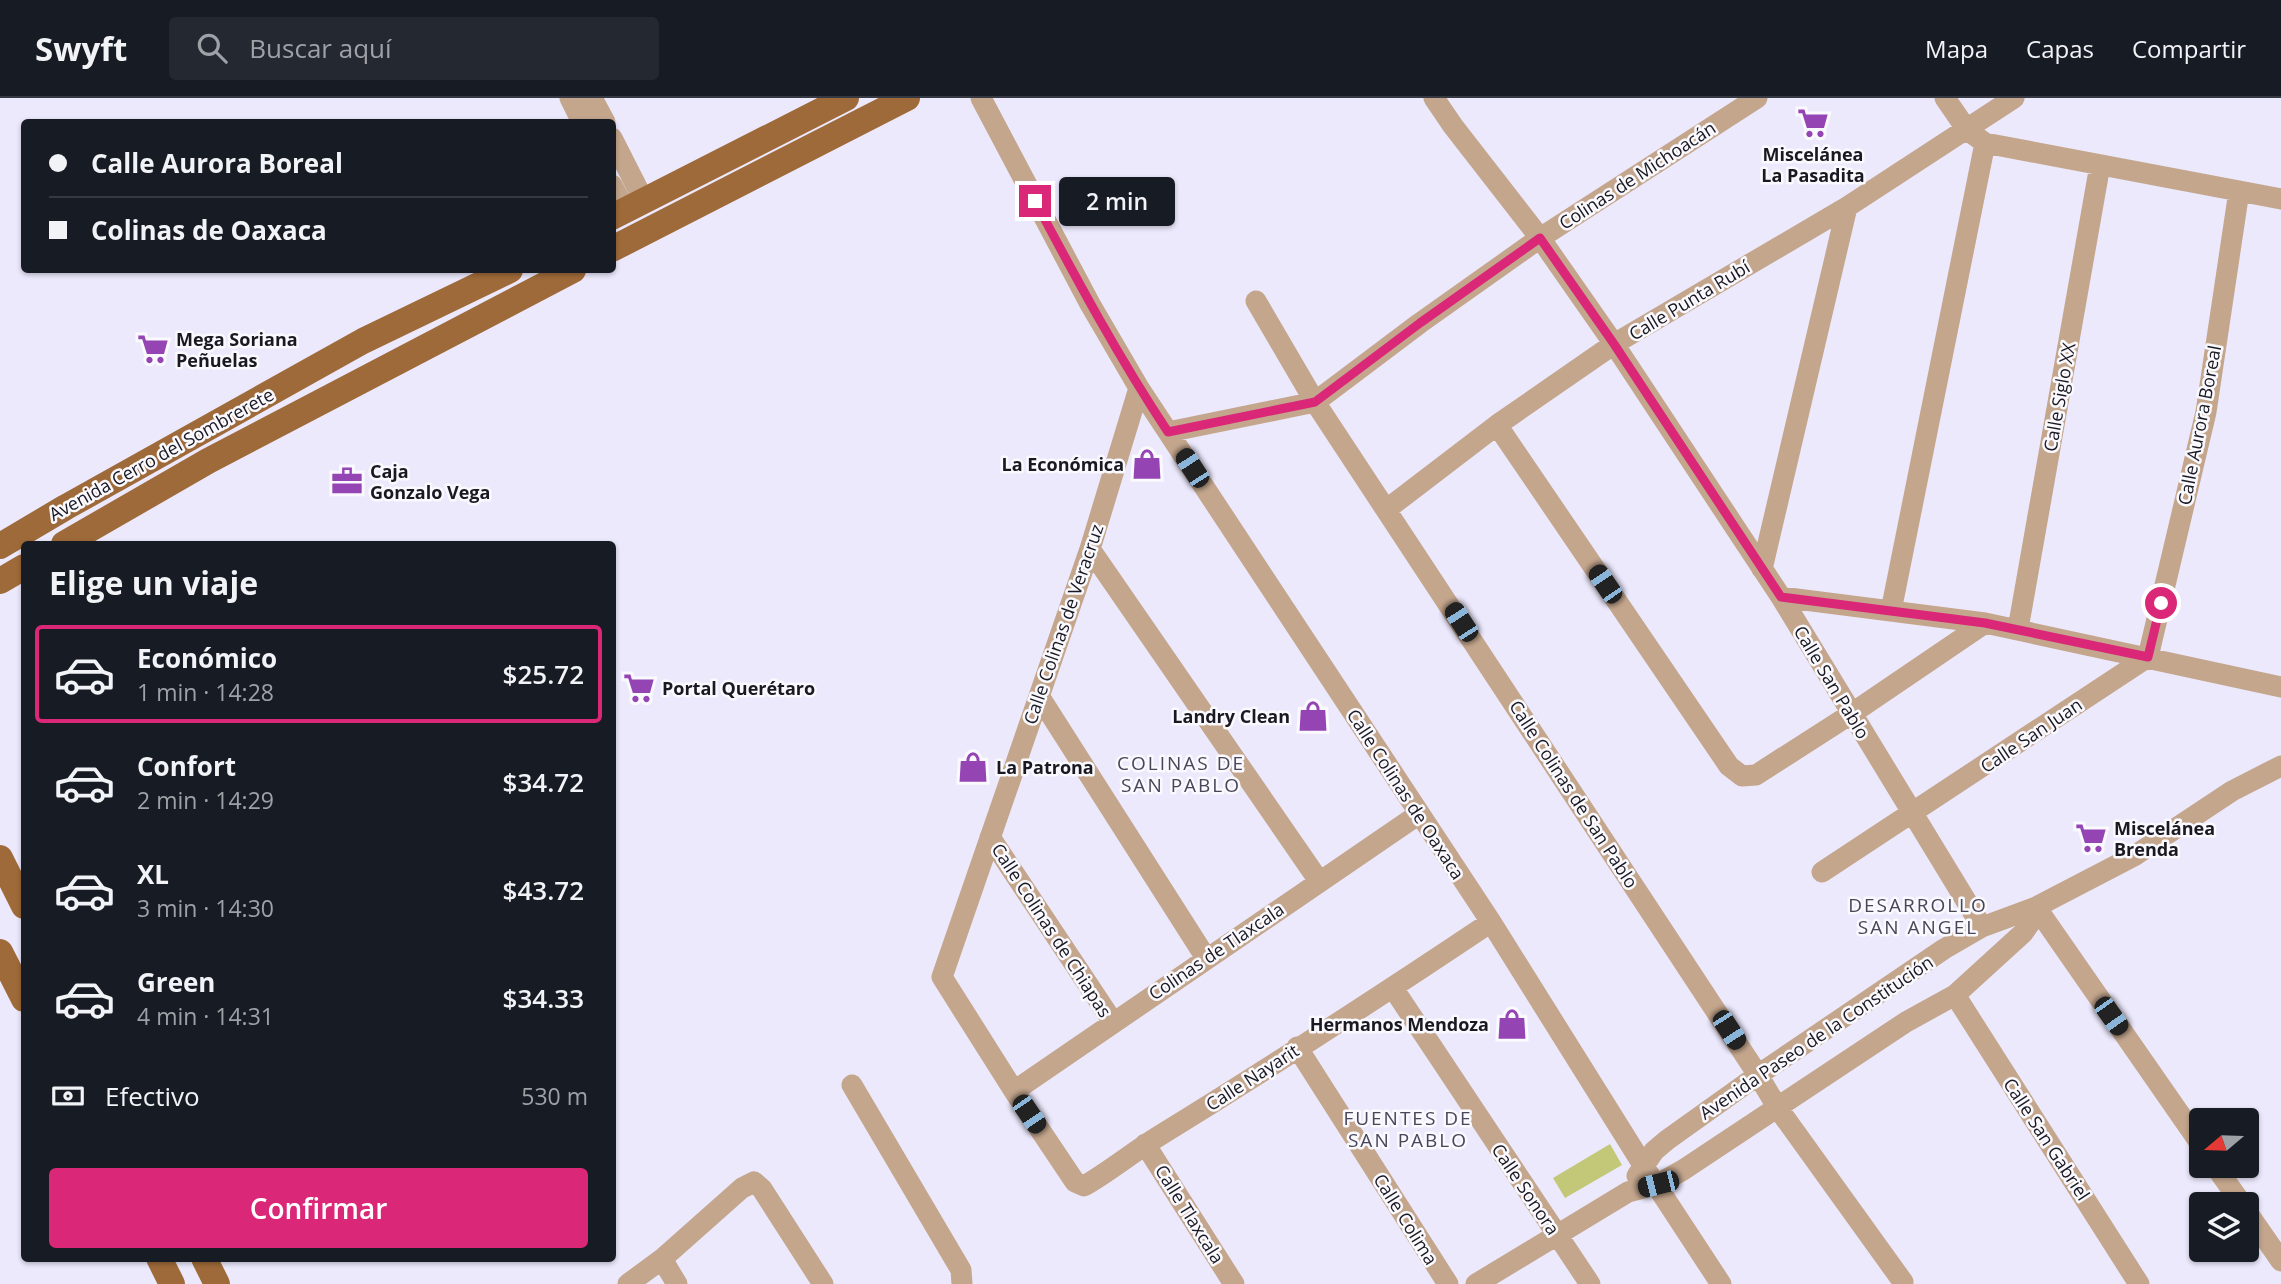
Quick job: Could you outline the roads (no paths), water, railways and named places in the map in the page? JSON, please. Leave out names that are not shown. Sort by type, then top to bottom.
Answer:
[{"type":"main road","points":[[627,209],[846,98]]},
{"type":"main road","points":[[616,247],[907,98]]},
{"type":"main road","name":"Avenida Cerro del Sombrerete","points":[[0,546],[66,506],[363,341],[504,273]]},
{"type":"main road","name":"Avenida Cerro del Sombrerete","points":[[69,541],[208,461],[567,273]]},
{"type":"main road","points":[[0,581],[21,569]]},
{"type":"main road","points":[[0,858],[21,900]]},
{"type":"main road","points":[[0,952],[21,993]]},
{"type":"main road","points":[[161,1262],[172,1284]]},
{"type":"main road","points":[[206,1262],[217,1284]]},
{"type":"street","points":[[570,98],[580,119]]},
{"type":"street","points":[[592,98],[603,119]]},
{"type":"street","name":"Calle Colinas de Oaxaca","points":[[981,98],[1090,304],[1139,388],[1491,922],[1721,1284]]},
{"type":"street","name":"Calle San Pablo","points":[[1434,98],[1540,238],[1614,344],[1781,597],[1982,927]]},
{"type":"street","name":"Colinas de Michoacán","points":[[1315,402],[1540,238],[1757,98]]},
{"type":"street","points":[[1945,98],[1967,130],[1985,143],[2281,199]]},
{"type":"street","name":"Calle Punta Rubí","points":[[1387,509],[1497,425],[1614,344],[1847,207],[2014,98]]},
{"type":"street","points":[[1891,611],[1985,143]]},
{"type":"street","points":[[616,157],[627,209]]},
{"type":"street","name":"Calle Siglo XX","points":[[2018,629],[2100,165]]},
{"type":"street","points":[[616,191],[627,209]]},
{"type":"street","name":"Calle Aurora Boreal","points":[[2148,657],[2206,412],[2239,191]]},
{"type":"street","points":[[1762,569],[1847,207]]},
{"type":"street","name":"Calle Colinas de San Pablo","points":[[1256,301],[1315,402],[1777,1107],[1903,1282]]},
{"type":"street","name":"Calle Colinas de Veracruz","points":[[1084,1186],[1076,1182],[1014,1091],[942,977],[1090,549],[1139,388]]},
{"type":"street","points":[[1168,432],[1315,402]]},
{"type":"street","points":[[1497,425],[1729,766],[1742,776],[1756,775],[1985,623]]},
{"type":"street","points":[[1090,549],[1319,881]]},
{"type":"street","points":[[1781,597],[1985,623],[2280,681]]},
{"type":"street","name":"Calle San Juan","points":[[1822,872],[2148,657]]},
{"type":"street","points":[[1039,696],[1206,958]]},
{"type":"street","name":"Avenida Paseo de la Constitución","points":[[1628,1192],[1643,1165],[1667,1140],[1944,949],[1982,927],[2036,907],[2134,856],[2232,792],[2281,766]]},
{"type":"street","name":"Colinas de Tlaxcala","points":[[1014,1091],[1419,814]]},
{"type":"street","name":"Calle Colinas de Chiapas","points":[[990,837],[1113,1022]]},
{"type":"street","points":[[1476,1284],[1628,1192],[1658,1184],[1683,1170],[1906,1022],[1955,995],[2024,933],[2036,907]]},
{"type":"street","points":[[2036,907],[2189,1127]]},
{"type":"street","name":"Calle Nayarit","points":[[1084,1186],[1491,922]]},
{"type":"street","name":"Calle Sonora","points":[[1393,988],[1590,1284]]},
{"type":"street","name":"Calle San Gabriel","points":[[1955,995],[2139,1284]]},
{"type":"street","name":"Calle Colima","points":[[1297,1047],[1448,1284]]},
{"type":"street","points":[[852,1084],[961,1270],[962,1284]]},
{"type":"street","name":"Calle Tlaxcala","points":[[1145,1144],[1234,1284]]},
{"type":"street","points":[[628,1284],[662,1259],[742,1188],[754,1182],[762,1189],[823,1284]]},
{"type":"street","points":[[2259,1229],[2281,1261]]},
{"type":"street","points":[[662,1259],[677,1284]]},
{"type":"place","name":"Miscelánea La Pasadita","points":[[1813,123]]},
{"type":"place","name":"Mega Soriana Peñuelas","points":[[153,349]]},
{"type":"place","name":"La Económica","points":[[1147,464]]},
{"type":"place","name":"Caja Gonzalo Vega","points":[[347,481]]},
{"type":"place","name":"Portal Querétaro","points":[[639,688]]},
{"type":"place","name":"Landry Clean","points":[[1313,716]]},
{"type":"place","name":"La Patrona","points":[[973,767]]},
{"type":"place","name":"Miscelánea Brenda","points":[[2091,838]]},
{"type":"place","name":"Hermanos Mendoza","points":[[1512,1024]]},
{"type":"district","name":"COLINAS DE SAN PABLO","points":[[1181,774]]},
{"type":"district","name":"DESARROLLO SAN ANGEL","points":[[1918,916]]},
{"type":"district","name":"FUENTES DE SAN PABLO","points":[[1408,1129]]}]
